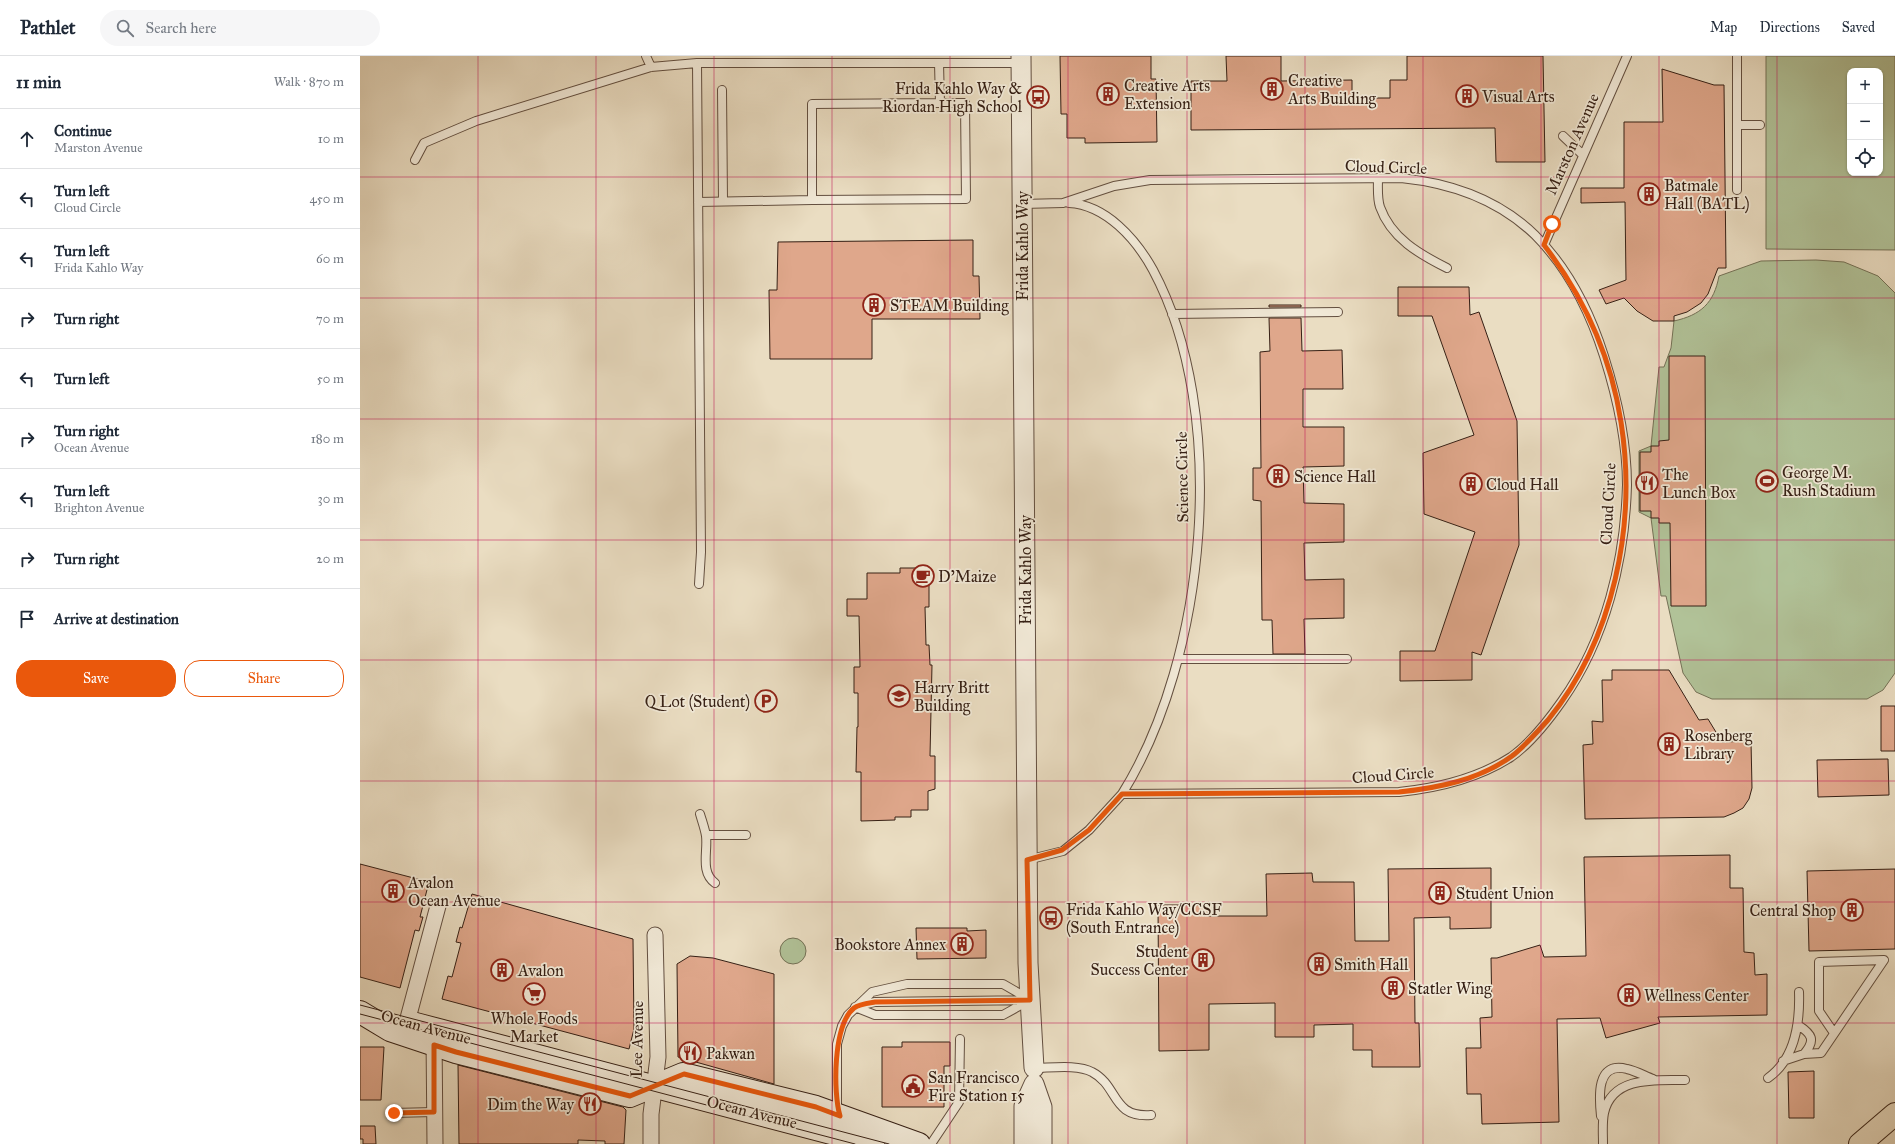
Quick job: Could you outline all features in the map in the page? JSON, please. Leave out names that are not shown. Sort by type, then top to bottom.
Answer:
[{"type":"highway","points":[[1860,1144],[1895,1114]]},
{"type":"main road","name":"Ocean Avenue","points":[[360,1011],[407,1022],[434,1037]]},
{"type":"main road","name":"Ocean Avenue","points":[[360,1011],[390,1030],[434,1037],[654,1087],[868,1143]]},
{"type":"main road","name":"Ocean Avenue","points":[[654,1087],[684,1074],[816,1107],[896,1134],[919,1144]]},
{"type":"street","name":"Frida Kahlo Way","points":[[1021,59],[1027,860],[1030,1000],[1034,1076],[1042,1107],[1042,1144]]},
{"type":"street","points":[[407,1022],[438,906]]},
{"type":"street","name":"Lee Avenue","points":[[651,1144],[651,1114],[658,1057],[655,935]]},
{"type":"street","points":[[434,1037],[435,1144]]},
{"type":"street","name":"Frida Kahlo Way","points":[[1024,1144],[1024,1106],[1034,1076]]},
{"type":"lane","points":[[646,56],[651,67]]},
{"type":"lane","name":"Marston Avenue","points":[[1544,245],[1582,155],[1627,56]]},
{"type":"lane","points":[[1737,56],[1738,190]]},
{"type":"lane","points":[[415,160],[424,143],[476,121],[651,67],[697,63],[939,63],[1021,59]]},
{"type":"lane","points":[[697,63],[701,552],[699,584]]},
{"type":"lane","points":[[939,63],[940,103]]},
{"type":"lane","points":[[722,90],[723,201]]},
{"type":"lane","points":[[698,202],[966,199],[965,103],[812,104],[812,200]]},
{"type":"lane","points":[[1738,125],[1760,125]]},
{"type":"lane","points":[[1563,136],[1582,155]]},
{"type":"lane","points":[[1378,178],[1380,206],[1390,228],[1406,244],[1422,255],[1447,268]]},
{"type":"lane","name":"Cloud Circle","points":[[1022,204],[1063,202],[1114,186],[1150,180],[1401,178],[1429,181],[1459,189],[1480,198],[1503,211],[1526,227],[1544,245],[1563,270],[1577,292],[1599,340],[1615,393],[1621,421],[1627,483],[1622,544],[1609,600],[1588,659],[1574,685],[1556,710],[1537,732],[1512,756],[1459,782],[1430,789],[1399,792],[1122,794]]},
{"type":"lane","name":"Science Circle","points":[[1063,202],[1078,203],[1098,211],[1117,225],[1134,242],[1148,261],[1159,282],[1172,314],[1188,366],[1193,397],[1199,487],[1193,582],[1179,659],[1166,700],[1144,757],[1122,794]]},
{"type":"lane","points":[[1172,314],[1338,312]]},
{"type":"lane","points":[[1179,659],[1347,659]]},
{"type":"lane","points":[[1027,860],[1062,850],[1089,830],[1122,794]]},
{"type":"lane","points":[[700,814],[706,835],[706,872],[710,879],[715,883]]},
{"type":"lane","points":[[706,835],[746,835]]},
{"type":"lane","points":[[1783,1061],[1804,1054],[1821,1053],[1884,960],[1819,962],[1819,1011],[1834,1033]]},
{"type":"lane","points":[[840,1116],[837,1106],[837,1044],[842,1026],[855,1007],[872,992],[907,984],[1003,984],[1030,1000]]},
{"type":"lane","points":[[1768,1078],[1783,1061],[1792,1045],[1798,1025],[1799,992]]},
{"type":"lane","points":[[855,1007],[875,1015],[1003,1015],[1030,1000]]},
{"type":"lane","points":[[855,1007],[875,1002],[1030,1000]]},
{"type":"lane","points":[[1798,1025],[1812,1036],[1812,1043],[1804,1054]]},
{"type":"lane","points":[[931,1144],[959,1102],[960,1040]]},
{"type":"lane","points":[[1034,1076],[1083,1068],[1100,1077],[1124,1109],[1130,1114],[1150,1116]]},
{"type":"lane","points":[[1603,1129],[1600,1088],[1603,1078],[1608,1072],[1617,1068],[1626,1068],[1658,1081]]},
{"type":"lane","points":[[1603,1144],[1604,1113],[1609,1099],[1617,1090],[1629,1084],[1642,1081],[1685,1080]]},
{"type":"lane","points":[[394,1113],[434,1112]]},
{"type":"green space","points":[[1766,56],[1895,56],[1895,250],[1766,249]]},
{"type":"green space","name":"George M. Rush Stadium","points":[[1816,260],[1844,262],[1878,276],[1895,293],[1895,673],[1883,690],[1867,699],[1712,699],[1696,692],[1683,673],[1666,596],[1661,596],[1651,518],[1639,512],[1639,451],[1651,446],[1659,367],[1664,367],[1671,348],[1674,321],[1692,315],[1710,301],[1714,294],[1719,276],[1761,261]]},
{"type":"green space","points":[[793,938],[802,942],[806,951],[802,960],[793,964],[784,960],[780,951],[784,942]]},
{"type":"building","name":"Creative Arts Extension","points":[[1060,56],[1151,56],[1151,79],[1156,79],[1157,142],[1085,143],[1085,138],[1067,138],[1067,114],[1061,114]]},
{"type":"building","points":[[1226,56],[1281,56],[1281,81],[1352,80],[1352,98],[1390,98],[1390,80],[1407,80],[1407,56],[1543,56],[1545,162],[1496,162],[1495,128],[1191,130],[1191,81],[1227,81]]},
{"type":"building","name":"Batmale Hall (BATL)","points":[[1662,69],[1714,85],[1724,85],[1726,268],[1718,268],[1708,294],[1701,303],[1687,312],[1674,316],[1674,321],[1653,321],[1637,311],[1624,298],[1606,304],[1599,290],[1626,280],[1625,202],[1581,203],[1581,188],[1624,188],[1624,122],[1663,122]]},
{"type":"building","name":"STEAM Building","points":[[973,240],[973,276],[979,276],[980,319],[872,319],[872,359],[770,359],[769,290],[777,290],[778,242]]},
{"type":"building","name":"Cloud Hall","points":[[1398,287],[1469,287],[1470,315],[1479,312],[1517,421],[1519,545],[1481,655],[1472,652],[1472,680],[1400,681],[1400,651],[1435,651],[1475,532],[1424,514],[1423,453],[1474,435],[1432,316],[1398,316]]},
{"type":"building","points":[[1269,305],[1301,305],[1301,307],[1269,307]]},
{"type":"building","name":"Science Hall","points":[[1269,318],[1301,318],[1302,351],[1342,350],[1343,389],[1303,389],[1303,427],[1344,427],[1344,466],[1303,467],[1304,503],[1344,504],[1344,542],[1304,543],[1305,580],[1344,579],[1344,618],[1304,619],[1305,654],[1273,654],[1272,620],[1262,620],[1261,501],[1253,500],[1253,468],[1261,468],[1260,352],[1270,351]]},
{"type":"building","points":[[1669,356],[1705,356],[1706,606],[1671,606],[1670,523],[1659,523],[1659,518],[1651,518],[1651,511],[1640,511],[1640,452],[1651,452],[1651,446],[1659,446],[1659,441],[1669,440]]},
{"type":"building","name":"Harry Britt Building","points":[[900,568],[929,568],[929,607],[925,607],[926,645],[929,645],[930,665],[932,665],[930,756],[935,756],[935,789],[928,791],[928,810],[911,810],[911,817],[895,817],[895,820],[861,821],[861,772],[856,772],[858,693],[854,693],[854,667],[860,667],[859,616],[847,616],[847,599],[867,599],[867,573],[900,573]]},
{"type":"building","name":"Rosenberg Library","points":[[1612,670],[1669,670],[1699,720],[1708,719],[1722,742],[1751,741],[1752,788],[1749,799],[1743,808],[1724,817],[1585,819],[1583,745],[1593,744],[1592,721],[1603,722],[1602,680],[1612,680]]},
{"type":"building","points":[[1881,706],[1895,706],[1895,751],[1881,751]]},
{"type":"building","points":[[1888,759],[1889,795],[1818,797],[1817,760]]},
{"type":"building","name":"Wellness Center","points":[[1730,855],[1730,888],[1743,888],[1744,952],[1754,953],[1755,975],[1767,974],[1767,1015],[1658,1017],[1660,1023],[1606,1038],[1600,1018],[1557,1019],[1559,1122],[1482,1124],[1481,1094],[1467,1094],[1466,1048],[1481,1048],[1480,1018],[1492,1017],[1491,958],[1497,958],[1540,945],[1544,957],[1586,956],[1584,857]]},
{"type":"building","points":[[360,864],[429,882],[420,917],[423,917],[419,931],[415,930],[400,988],[360,977]]},
{"type":"building","points":[[1491,868],[1491,928],[1450,929],[1450,917],[1414,918],[1415,1023],[1419,1023],[1420,1067],[1372,1067],[1372,1050],[1353,1050],[1353,1024],[1314,1025],[1314,1037],[1275,1037],[1275,1003],[1209,1004],[1209,1050],[1159,1051],[1158,905],[1208,905],[1208,916],[1267,916],[1266,874],[1312,873],[1313,882],[1354,882],[1355,941],[1389,941],[1388,869]]},
{"type":"building","name":"Central Shop","points":[[1895,869],[1895,949],[1809,951],[1807,871]]},
{"type":"building","name":"Avalon","points":[[472,894],[633,939],[634,1029],[629,1049],[442,999],[448,976],[452,977],[461,943],[456,942],[460,927],[462,928]]},
{"type":"building","name":"Bookstore Annex","points":[[916,928],[967,928],[967,931],[986,930],[986,958],[917,959]]},
{"type":"building","points":[[690,956],[713,958],[774,974],[774,1084],[678,1057],[677,964]]},
{"type":"building","name":"San Francisco Fire Station 15","points":[[902,1042],[950,1042],[950,1066],[944,1066],[944,1107],[882,1107],[882,1047],[902,1047]]},
{"type":"building","points":[[360,1047],[384,1047],[381,1100],[360,1100]]},
{"type":"building","points":[[458,1065],[623,1107],[626,1110],[624,1144],[605,1144],[605,1141],[578,1140],[578,1144],[459,1144]]},
{"type":"building","points":[[1814,1071],[1814,1118],[1789,1118],[1788,1072]]},
{"type":"building","points":[[360,1126],[375,1126],[376,1144],[363,1144],[363,1139],[360,1139]]},
{"type":"tram line","points":[[360,1005],[889,1144]]},
{"type":"tram line","points":[[360,1014],[855,1144]]},
{"type":"place","name":"Creative Arts Building","points":[[1272,89]]},
{"type":"place","name":"Creative Arts Extension","points":[[1108,94]]},
{"type":"place","name":"Visual Arts","points":[[1467,96]]},
{"type":"place","name":"Frida Kahlo Way & Riordan High School","points":[[1038,97]]},
{"type":"place","name":"Batmale Hall (BATL)","points":[[1649,194]]},
{"type":"place","name":"STEAM Building","points":[[874,305]]},
{"type":"place","name":"Science Hall","points":[[1278,476]]},
{"type":"place","name":"George M. Rush Stadium","points":[[1767,481]]},
{"type":"place","name":"The Lunch Box","points":[[1647,483]]},
{"type":"place","name":"Cloud Hall","points":[[1471,484]]},
{"type":"place","name":"D'Maize","points":[[923,576]]},
{"type":"place","name":"Harry Britt Building","points":[[899,696]]},
{"type":"place","name":"Q Lot (Student)","points":[[766,701]]},
{"type":"place","name":"Rosenberg Library","points":[[1669,744]]},
{"type":"place","name":"Avalon Ocean Avenue","points":[[393,891]]},
{"type":"place","name":"Student Union","points":[[1440,893]]},
{"type":"place","name":"Central Shop","points":[[1852,910]]},
{"type":"place","name":"Frida Kahlo Way/CCSF (South Entrance)","points":[[1051,918]]},
{"type":"place","name":"Bookstore Annex","points":[[962,944]]},
{"type":"place","name":"Student Success Center","points":[[1203,960]]},
{"type":"place","name":"Smith Hall","points":[[1319,964]]},
{"type":"place","name":"Avalon","points":[[502,970]]},
{"type":"place","name":"Statler Wing","points":[[1393,988]]},
{"type":"place","name":"Whole Foods Market","points":[[534,994]]},
{"type":"place","name":"Wellness Center","points":[[1629,995]]},
{"type":"place","name":"Pakwan","points":[[690,1053]]},
{"type":"place","name":"San Francisco Fire Station 15","points":[[913,1086]]},
{"type":"place","name":"Dim the Way","points":[[590,1104]]},
{"type":"route","points":[[394,1113],[434,1112],[434,1045],[456,1052],[630,1096],[684,1074],[816,1107],[840,1116],[837,1106],[837,1044],[842,1026],[848,1015],[855,1007],[875,1002],[1030,1000],[1028,963],[1027,860],[1062,850],[1075,841],[1089,830],[1122,794],[1399,792],[1430,789],[1459,782],[1512,756],[1537,732],[1556,710],[1574,685],[1588,659],[1600,628],[1617,571],[1622,544],[1625,513],[1627,483],[1625,451],[1615,393],[1599,340],[1577,292],[1544,245],[1552,224]]}]
